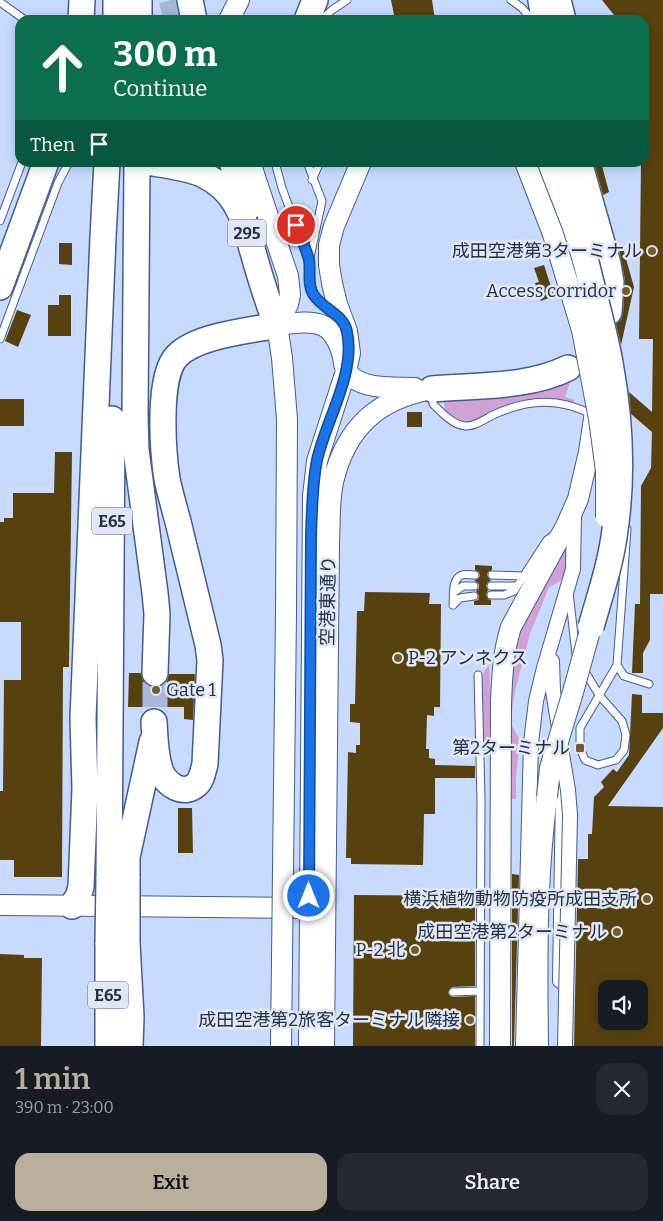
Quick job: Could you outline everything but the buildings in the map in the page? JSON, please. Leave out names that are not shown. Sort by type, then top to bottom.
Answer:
[{"type":"highway","points":[[116,0],[116,15]]},
{"type":"highway","points":[[138,15],[139,0]]},
{"type":"highway","points":[[190,0],[193,15]]},
{"type":"highway","points":[[309,15],[316,0]]},
{"type":"highway","points":[[0,287],[44,167]]},
{"type":"highway","points":[[72,906],[81,887],[85,789],[83,718],[107,167]]},
{"type":"highway","name":"E65","points":[[108,1046],[118,943],[115,167]]},
{"type":"highway","name":"E65","points":[[145,167],[135,414],[136,450],[157,614],[155,674]]},
{"type":"highway","name":"295","points":[[176,167],[202,174],[217,182],[228,192],[236,204],[277,325]]},
{"type":"highway","name":"295","points":[[184,168],[196,167]]},
{"type":"highway","name":"295","points":[[234,167],[263,264],[277,325]]},
{"type":"highway","points":[[553,167],[561,224]]},
{"type":"highway","points":[[560,167],[610,362],[618,426],[620,461],[619,498],[612,550],[591,627]]},
{"type":"highway","points":[[580,167],[608,264],[611,282],[609,312]]},
{"type":"highway","name":"E65","points":[[118,879],[127,858],[152,741],[154,714],[157,759],[166,780],[172,786],[181,789],[189,788],[196,784],[202,775],[205,764],[210,660],[168,479],[164,440],[164,388],[166,376],[176,357],[194,344],[208,339],[277,325]]},
{"type":"highway","points":[[432,389],[539,380],[568,368]]},
{"type":"highway","name":"E65","points":[[118,943],[130,1016],[130,1046]]},
{"type":"highway","points":[[130,1016],[136,1046]]},
{"type":"street","points":[[232,15],[239,0]]},
{"type":"street","points":[[252,167],[290,286],[288,304],[277,325],[287,419],[281,1046]]},
{"type":"street","points":[[344,203],[358,167]]},
{"type":"street","points":[[344,203],[371,167]]},
{"type":"street","points":[[527,167],[553,234],[582,330],[606,470],[606,519],[591,627],[550,768],[543,827],[537,908],[538,1046]]},
{"type":"street","points":[[523,1046],[531,743],[536,701],[573,569],[573,521],[589,452],[599,381],[597,353],[589,314],[561,224],[543,175],[537,167]]},
{"type":"street","name":"空港東通り","points":[[324,1046],[314,915],[311,536],[317,461],[350,353],[347,331],[332,283],[329,252],[334,226],[344,203]]},
{"type":"street","points":[[277,325],[312,322],[322,325],[335,337],[346,371],[351,377],[365,384],[432,389]]},
{"type":"street","name":"空港東通り","points":[[308,1046],[333,484],[338,463],[346,446],[358,428],[368,418],[397,398],[432,389]]},
{"type":"street","points":[[500,1046],[501,703],[505,645],[511,627],[566,526],[578,499]]},
{"type":"street","points":[[550,652],[552,691],[560,732],[563,768],[559,1046]]},
{"type":"street","points":[[560,736],[569,801],[565,1046]]},
{"type":"street","points":[[0,905],[314,915]]},
{"type":"street","points":[[0,917],[314,915]]},
{"type":"lane","points":[[327,15],[339,4],[347,0]]},
{"type":"lane","points":[[511,0],[522,8],[547,13]]},
{"type":"lane","points":[[0,2],[18,15]]},
{"type":"lane","points":[[0,221],[20,167]]},
{"type":"lane","points":[[0,339],[58,183],[66,167]]},
{"type":"lane","points":[[276,167],[309,262]]},
{"type":"lane","points":[[308,167],[322,201],[308,274],[313,294],[321,304],[344,322]]},
{"type":"lane","points":[[312,180],[318,167]]},
{"type":"lane","points":[[432,389],[433,404],[446,416],[464,426],[523,404],[555,402],[586,411],[609,423],[620,433],[628,450]]},
{"type":"lane","points":[[627,459],[627,478]]},
{"type":"lane","points":[[568,588],[576,655],[599,695],[622,721],[626,735],[624,750],[616,760],[598,764],[585,760],[580,748],[580,728],[599,695],[617,665],[627,525]]},
{"type":"lane","points":[[491,595],[508,594],[514,591],[547,540],[566,526]]},
{"type":"lane","points":[[474,596],[460,598],[453,605],[457,579],[462,575],[475,575]]},
{"type":"lane","points":[[492,575],[524,576]]},
{"type":"lane","points":[[454,592],[464,586],[474,586]]},
{"type":"lane","points":[[491,586],[518,586]]},
{"type":"lane","points":[[617,665],[624,676],[649,684]]},
{"type":"lane","points":[[478,675],[481,800],[480,1046]]},
{"type":"lane","points":[[453,992],[480,992]]},
{"type":"shaded area","points":[[572,377],[565,397],[574,400],[573,404],[547,398],[527,399],[509,404],[469,422],[457,419],[445,410],[443,395]]},
{"type":"shaded area","points":[[566,541],[569,556],[568,568],[562,579],[549,587],[530,634],[515,691],[510,722],[520,740],[516,799],[508,799],[509,646]]},
{"type":"shaded area","points":[[489,665],[491,703],[489,757],[480,738],[481,680]]},
{"type":"tunnel","points":[[171,0],[176,15]]},
{"type":"tunnel","points":[[155,673],[155,707]]},
{"type":"place","name":"成田空港第3ターミナル","points":[[652,251]]},
{"type":"place","name":"Access corridor","points":[[626,291]]},
{"type":"place","name":"P-2 アンネクス","points":[[398,658]]},
{"type":"place","name":"Gate 1","points":[[156,690]]},
{"type":"place","name":"第2ターミナル","points":[[580,748]]},
{"type":"place","name":"横浜植物動物防疫所成田支所","points":[[647,899]]},
{"type":"place","name":"成田空港第2ターミナル","points":[[617,932]]},
{"type":"place","name":"P-2 北","points":[[415,950]]},
{"type":"place","name":"成田空港第2旅客ターミナル隣接","points":[[470,1020]]},
{"type":"route","points":[[296,225],[309,262],[308,274],[313,294],[321,304],[344,322],[350,353],[341,388],[317,461],[313,496],[311,536],[309,896]]}]
